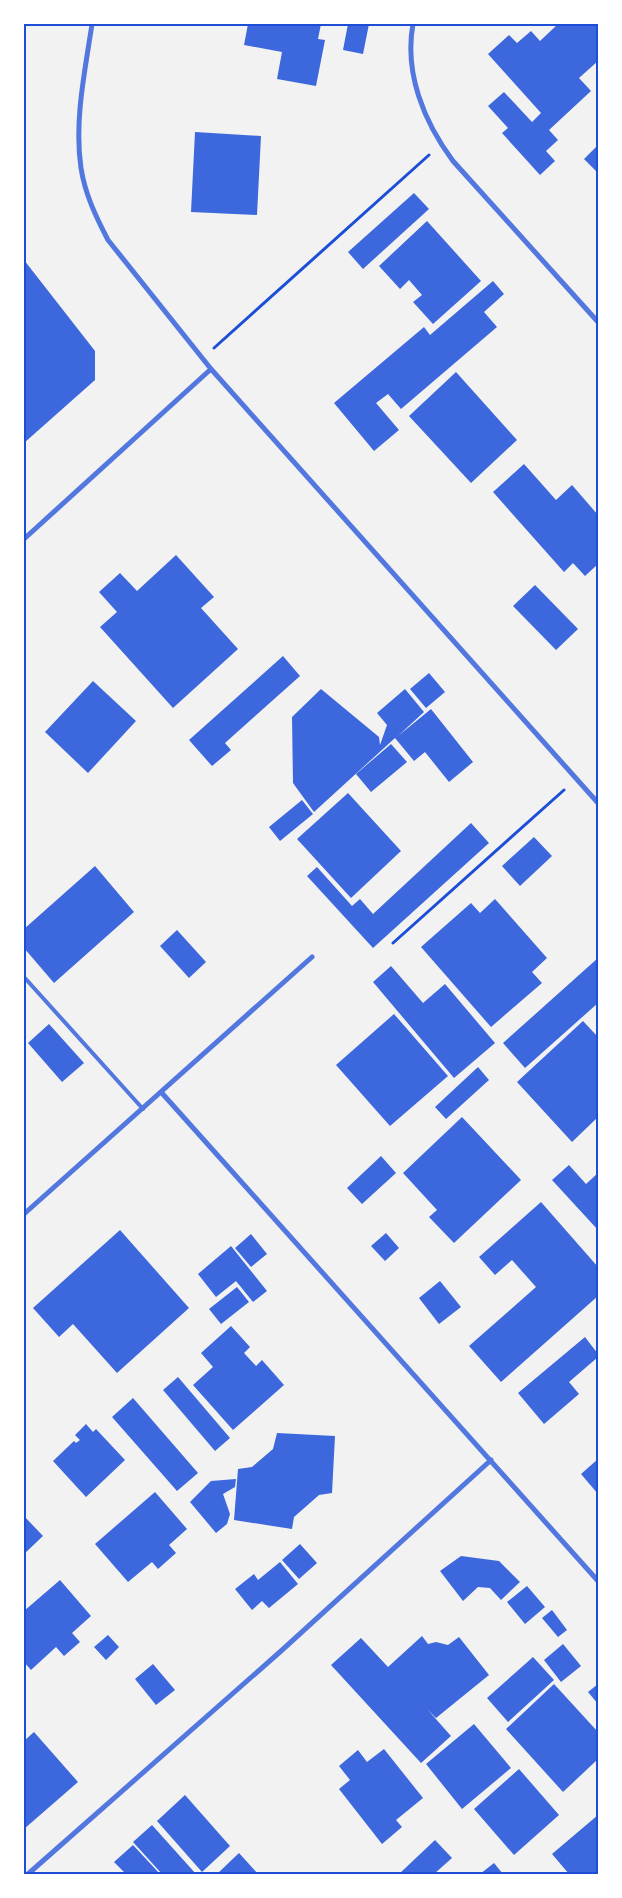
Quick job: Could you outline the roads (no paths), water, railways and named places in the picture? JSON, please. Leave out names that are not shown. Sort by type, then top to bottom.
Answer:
[{"type":"street","points":[[92,24],[82,88],[80,117],[81,168],[87,193],[96,217],[108,240],[202,358],[598,803]]},
{"type":"street","points":[[413,24],[412,55],[414,78],[428,122],[441,145],[453,161],[598,322]]},
{"type":"street","points":[[24,539],[212,369]]},
{"type":"street","points":[[24,1214],[312,957]]},
{"type":"street","points":[[162,1092],[598,1581]]},
{"type":"street","points":[[28,1874],[281,1651],[492,1460]]},
{"type":"lane","points":[[24,977],[142,1108]]}]
